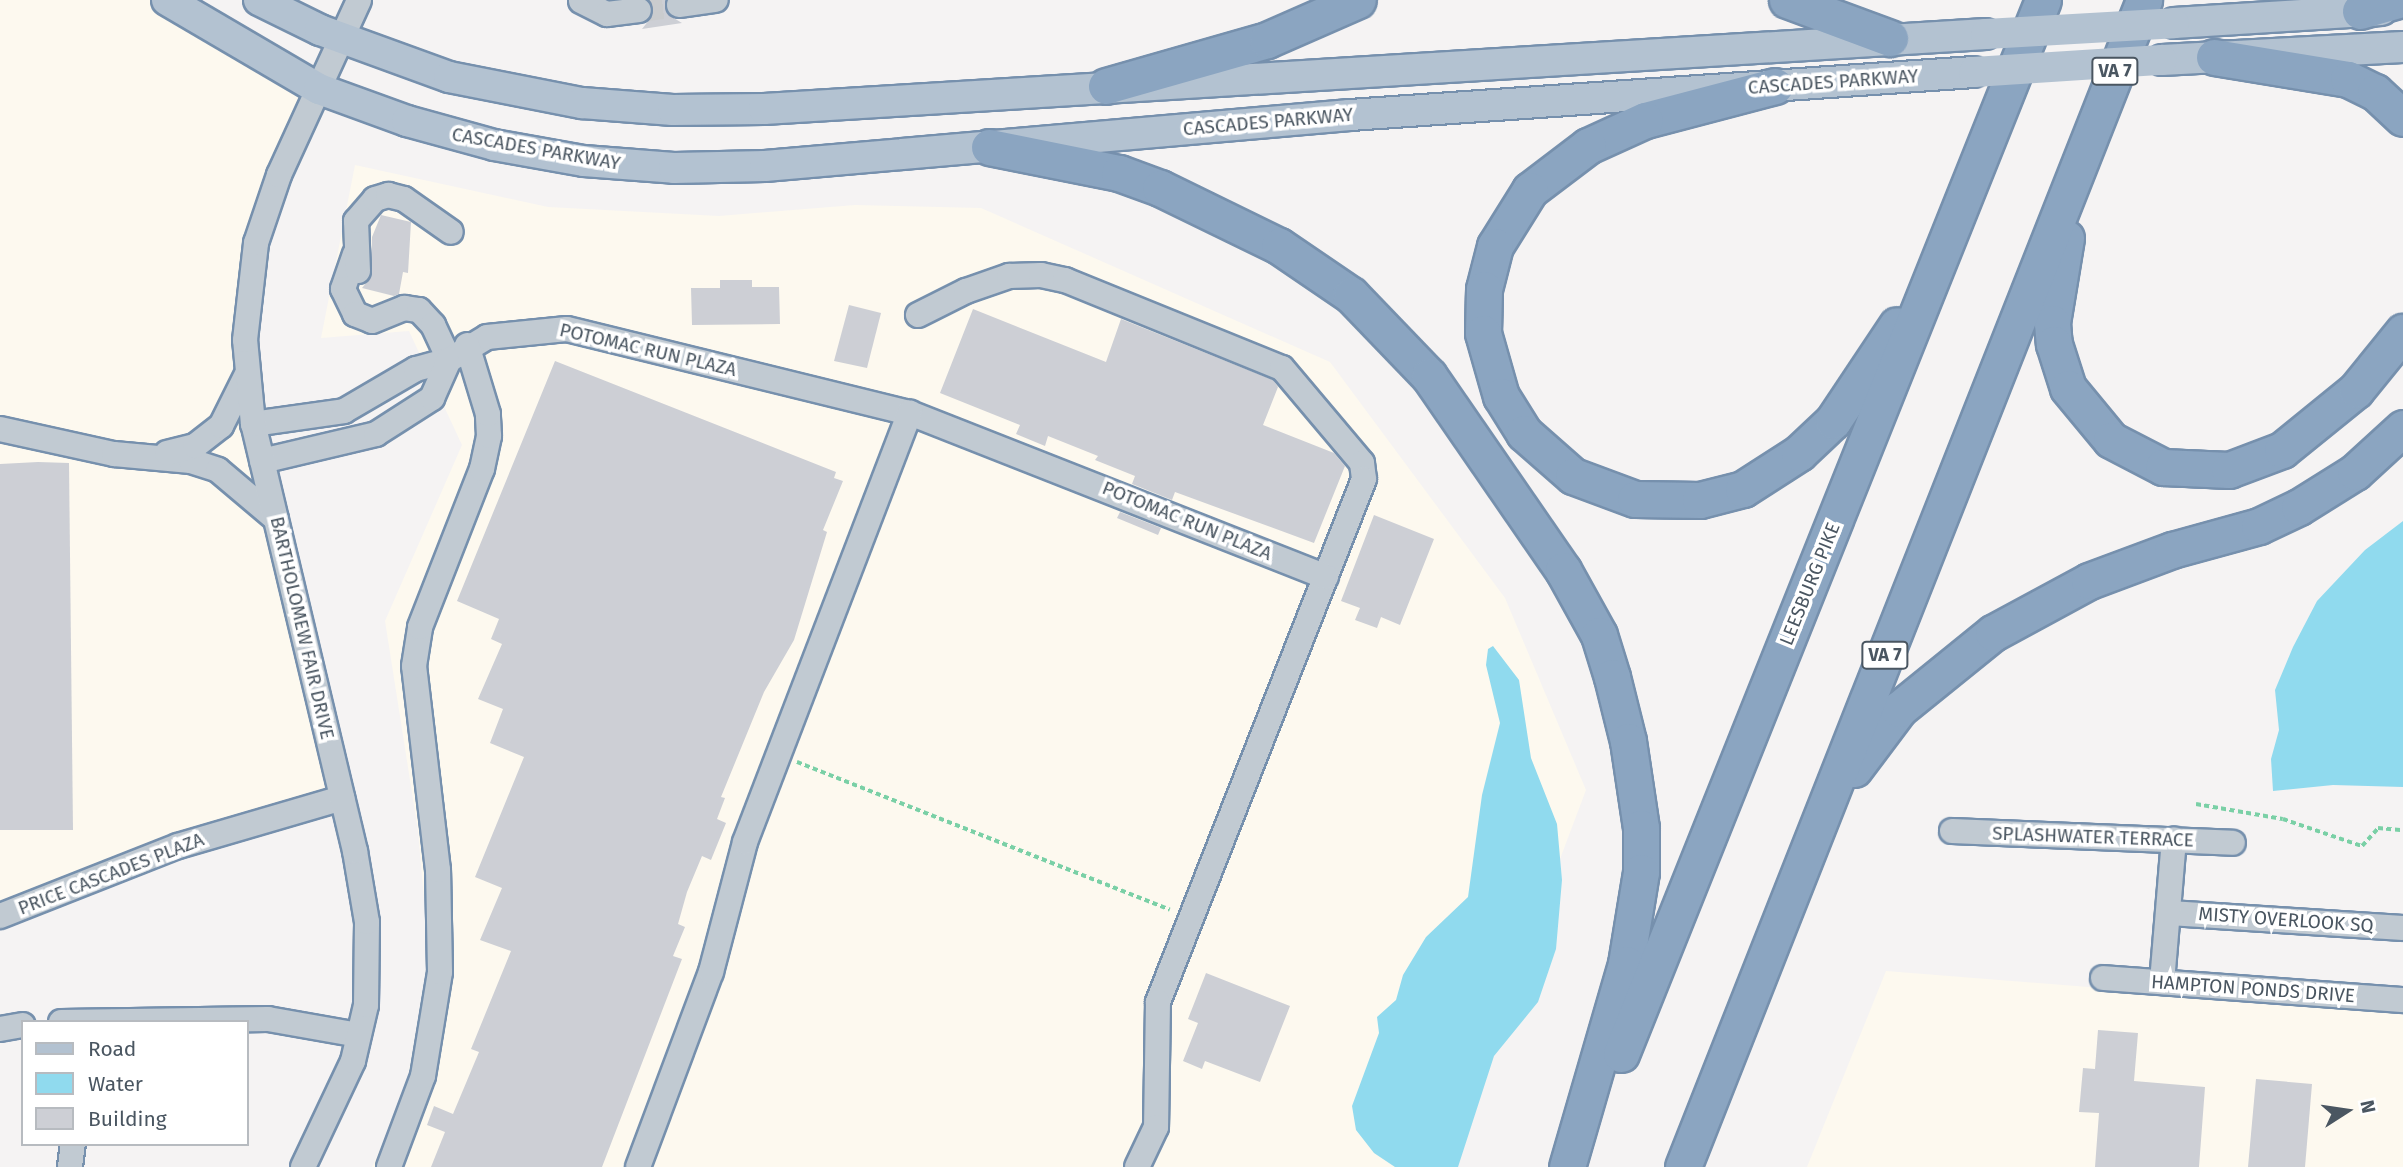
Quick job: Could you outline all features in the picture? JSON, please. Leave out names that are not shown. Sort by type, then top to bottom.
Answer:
[{"type":"highway","points":[[1105,86],[1267,40],[1358,0]]},
{"type":"highway","points":[[1787,0],[1890,38]]},
{"type":"highway","name":"LEESBURG PIKE","points":[[1574,1167],[2042,0]]},
{"type":"highway","name":"VA 7","points":[[1683,1167],[1792,898],[2144,0]]},
{"type":"highway","points":[[2360,12],[2398,0]]},
{"type":"highway","points":[[2214,57],[2348,79],[2375,92],[2403,118]]},
{"type":"highway","points":[[1775,86],[1646,120],[1588,146],[1545,175],[1516,208],[1489,268],[1483,333],[1500,396],[1524,433],[1573,477],[1635,499],[1679,503],[1743,489],[1781,467],[1833,421],[1935,266]]},
{"type":"highway","points":[[2087,142],[2054,296],[2054,344],[2080,407],[2111,440],[2131,453],[2163,467],[2206,471],[2250,464],[2283,450],[2356,390],[2403,332]]},
{"type":"highway","points":[[989,147],[1119,173],[1160,188],[1279,246],[1351,295],[1429,376],[1563,570],[1599,635],[1612,677],[1628,741],[1641,828],[1641,872],[1626,964],[1567,1167]]},
{"type":"highway","points":[[1792,898],[1824,814],[1860,759],[1899,709],[1957,659],[1993,633],[2089,581],[2172,550],[2259,526],[2299,508],[2355,472],[2403,428]]},
{"type":"main road","name":"CASCADES PARKWAY","points":[[167,0],[319,89],[450,134],[618,164],[765,166],[1350,115],[1974,72],[2403,47]]},
{"type":"main road","name":"CASCADES PARKWAY","points":[[259,0],[343,39],[471,82],[627,108],[764,109],[2403,8]]},
{"type":"street","name":"BARTHOLOMEW FAIR DRIVE","points":[[303,1167],[339,1097],[359,1035],[366,1005],[367,922],[342,798],[253,424],[247,373],[246,312],[256,243],[279,175],[359,0]]},
{"type":"street","points":[[679,5],[716,0]]},
{"type":"street","points":[[581,1],[607,14],[639,10]]},
{"type":"street","points":[[389,1167],[423,1076],[440,972],[439,882],[414,666],[420,627],[482,468],[489,436],[488,414],[458,352],[423,312],[404,308],[366,321],[355,314],[357,217],[369,202],[381,196],[404,200],[451,232]]},
{"type":"street","points":[[918,315],[992,281],[1041,275],[1095,291],[1282,368],[1358,454],[1364,472],[1326,577],[1189,917],[1158,1002],[1156,1127],[1137,1167]]},
{"type":"street","name":"POTOMAC RUN PLAZA","points":[[253,424],[344,411],[416,369],[525,330],[583,332],[910,413],[1326,577]]},
{"type":"street","points":[[262,461],[376,434],[432,398],[458,352]]},
{"type":"street","points":[[152,457],[195,446],[221,426],[247,373]]},
{"type":"street","points":[[638,1167],[708,981],[745,842],[910,413]]},
{"type":"street","points":[[0,429],[114,454],[191,461],[218,470],[276,519]]},
{"type":"street","name":"PRICE CASCADES PLAZA","points":[[0,916],[178,846],[342,798]]},
{"type":"street","name":"SPLASHWATER TERRACE","points":[[1952,831],[2233,843]]},
{"type":"street","points":[[2162,982],[2170,913],[2174,840]]},
{"type":"street","name":"MISTY OVERLOOK SQ","points":[[2170,913],[2403,928]]},
{"type":"street","name":"HAMPTON PONDS DRIVE","points":[[2103,978],[2403,1000]]},
{"type":"street","points":[[178,1020],[268,1019],[359,1035]]},
{"type":"street","points":[[0,1029],[21,1025]]},
{"type":"street","points":[[70,1167],[73,1146]]},
{"type":"path","points":[[778,755],[1189,917]]},
{"type":"path","points":[[2196,804],[2283,819],[2362,846],[2378,828],[2403,830]]},
{"type":"shaded area","points":[[0,0],[167,0],[319,89],[279,175],[245,340],[342,798],[0,916]]},
{"type":"shaded area","points":[[355,165],[548,207],[719,216],[855,205],[981,208],[1330,362],[1505,598],[1586,790],[1444,1167],[372,1167],[405,1093],[429,957],[418,831],[385,621],[462,445],[409,331],[321,338]]},
{"type":"shaded area","points":[[1886,971],[2403,1012],[2403,1167],[1807,1167]]},
{"type":"water","points":[[2403,521],[2403,787],[2333,785],[2273,791],[2271,759],[2279,730],[2275,690],[2293,647],[2317,601],[2365,550]]},
{"type":"water","points":[[1493,646],[1519,680],[1531,758],[1557,824],[1562,880],[1556,949],[1538,1002],[1494,1056],[1458,1167],[1395,1167],[1374,1153],[1356,1130],[1352,1106],[1379,1033],[1377,1017],[1396,1000],[1403,975],[1426,937],[1468,897],[1482,795],[1500,723],[1486,665],[1488,649]]},
{"type":"building","points":[[650,0],[665,0],[667,14],[682,23],[642,29],[653,15]]},
{"type":"building","points":[[381,215],[411,222],[408,273],[403,272],[399,294],[394,296],[362,288],[371,277],[372,237]]},
{"type":"building","points":[[720,280],[752,280],[752,287],[779,287],[780,324],[692,325],[691,288],[720,288]]},
{"type":"building","points":[[849,305],[881,313],[867,368],[834,361]]},
{"type":"building","points":[[973,309],[1106,362],[1121,319],[1273,380],[1278,387],[1263,425],[1334,453],[1345,466],[1314,543],[1175,492],[1172,500],[1132,484],[1135,476],[1095,460],[1098,456],[1048,436],[1045,446],[1016,434],[1020,425],[940,393]]},
{"type":"building","points":[[555,361],[836,472],[834,478],[843,481],[823,530],[827,532],[794,640],[764,692],[721,797],[725,798],[717,819],[726,823],[711,860],[702,856],[687,892],[678,924],[685,927],[673,956],[682,959],[602,1167],[431,1167],[445,1132],[427,1125],[434,1106],[453,1114],[479,1052],[471,1049],[511,951],[480,940],[502,888],[475,877],[524,757],[490,743],[503,709],[478,699],[502,644],[491,639],[499,619],[457,601]]},
{"type":"building","points":[[69,463],[73,830],[0,830],[0,464]]},
{"type":"building","points":[[1120,512],[1161,528],[1158,535],[1117,518]]},
{"type":"building","points":[[1374,515],[1434,539],[1400,625],[1381,617],[1377,628],[1355,620],[1360,608],[1341,601]]},
{"type":"building","points":[[1206,973],[1290,1006],[1260,1082],[1205,1061],[1202,1069],[1183,1061],[1198,1023],[1188,1019]]},
{"type":"building","points":[[2098,1030],[2138,1033],[2134,1081],[2205,1087],[2199,1167],[2095,1167],[2099,1113],[2079,1112],[2083,1068],[2095,1069]]},
{"type":"building","points":[[2256,1079],[2312,1084],[2305,1167],[2248,1167]]},
{"type":"tunnel","points":[[639,10],[679,5]]}]
